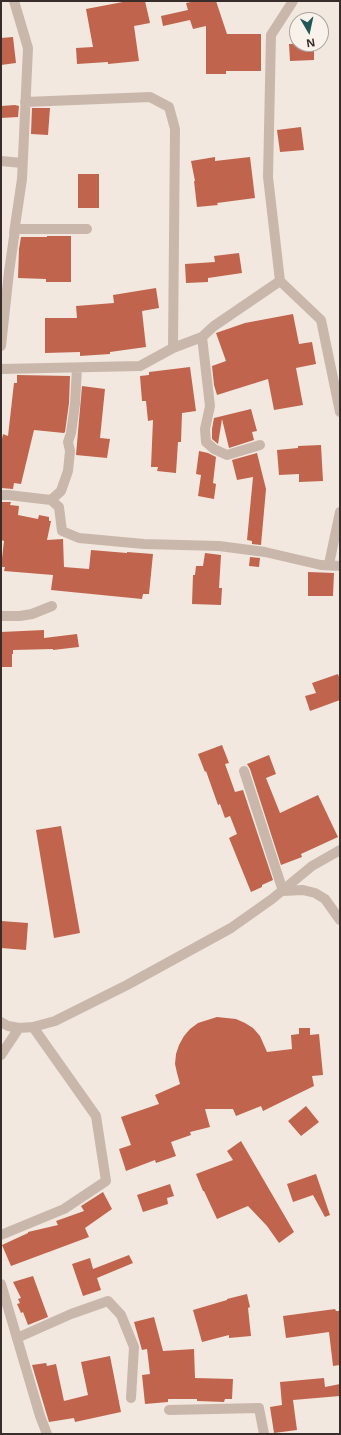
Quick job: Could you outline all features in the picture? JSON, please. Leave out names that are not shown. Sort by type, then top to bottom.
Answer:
[{"type":"street","points":[[1,346],[5,273],[14,233],[22,179],[28,48],[14,1]]},
{"type":"street","points":[[294,1],[271,35],[268,177],[280,280],[321,320],[340,412]]},
{"type":"street","points":[[25,102],[150,97],[169,107],[175,129],[173,348]]},
{"type":"street","points":[[1,161],[22,163]]},
{"type":"street","points":[[14,233],[15,230],[19,229],[87,229]]},
{"type":"street","points":[[1,370],[140,366],[173,348],[202,337],[214,326],[280,280]]},
{"type":"street","points":[[202,337],[210,406],[205,428],[206,442],[226,455],[260,445]]},
{"type":"street","points":[[50,500],[60,491],[68,471],[70,451],[68,442],[71,433],[75,404],[77,368]]},
{"type":"street","points":[[1,495],[50,500],[59,507],[62,532],[79,538],[144,544],[219,546],[265,552],[321,565],[329,564],[340,566]]},
{"type":"street","points":[[329,564],[340,512]]},
{"type":"street","points":[[1,616],[20,616],[32,614],[52,606]]},
{"type":"street","points":[[244,771],[283,891]]},
{"type":"street","points":[[1,1022],[8,1026],[19,1028],[34,1027],[55,1021],[127,985],[231,928],[283,891],[312,866],[340,850]]},
{"type":"street","points":[[283,891],[303,890],[314,893],[325,900],[340,920]]},
{"type":"street","points":[[1,1235],[64,1209],[106,1181],[96,1116],[34,1027]]},
{"type":"street","points":[[1,1055],[19,1028]]},
{"type":"street","points":[[1,1284],[40,1416],[47,1434]]},
{"type":"street","points":[[17,1338],[71,1314],[108,1301],[121,1315],[134,1347],[131,1398]]},
{"type":"street","points":[[169,1410],[259,1408],[264,1434]]},
{"type":"building","points":[[128,1],[145,1],[150,23],[134,26],[139,61],[108,64],[108,62],[77,64],[76,48],[93,47],[86,9]]},
{"type":"building","points":[[196,1],[216,1],[227,34],[261,34],[261,71],[226,71],[226,74],[206,74],[206,26],[193,29],[190,20],[163,26],[161,16],[188,10],[186,3]]},
{"type":"building","points":[[13,37],[16,63],[1,65],[1,38]]},
{"type":"building","points":[[289,52],[314,52],[314,60],[290,61]]},
{"type":"building","points":[[1,106],[19,106],[18,117],[1,118]]},
{"type":"building","points":[[32,108],[50,108],[48,135],[31,134]]},
{"type":"building","points":[[301,127],[304,150],[280,152],[277,130]]},
{"type":"building","points":[[215,157],[215,161],[250,157],[255,198],[217,203],[218,205],[197,207],[195,181],[191,161]]},
{"type":"building","points":[[78,174],[99,174],[99,208],[78,208]]},
{"type":"building","points":[[71,236],[71,282],[46,282],[46,279],[18,278],[21,237]]},
{"type":"building","points":[[239,253],[242,273],[208,278],[208,282],[186,283],[185,264],[215,262],[214,256]]},
{"type":"building","points":[[156,288],[159,308],[142,311],[146,347],[110,352],[110,354],[80,356],[80,352],[45,353],[45,318],[77,318],[76,306],[114,303],[113,295]]},
{"type":"building","points":[[293,314],[299,344],[312,342],[316,364],[296,368],[303,405],[274,410],[268,379],[217,395],[214,385],[212,366],[226,361],[216,333],[245,323]]},
{"type":"building","points":[[190,367],[196,411],[182,413],[181,442],[178,442],[176,473],[157,471],[158,467],[151,467],[153,420],[148,421],[146,401],[142,401],[140,376],[149,375],[149,372]]},
{"type":"building","points":[[17,375],[70,376],[69,403],[65,432],[34,430],[21,484],[14,483],[13,489],[1,488],[1,444],[3,434],[8,436],[14,383],[17,383]]},
{"type":"building","points":[[82,386],[105,389],[100,438],[110,439],[107,458],[76,455]]},
{"type":"building","points":[[251,409],[257,431],[252,432],[254,440],[229,448],[222,419],[218,444],[212,439],[214,418]]},
{"type":"building","points":[[321,445],[323,481],[299,482],[299,474],[279,475],[277,450],[298,448],[298,446]]},
{"type":"building","points":[[199,451],[216,457],[213,483],[216,484],[214,499],[198,496],[201,475],[196,474]]},
{"type":"building","points":[[257,453],[266,489],[261,545],[252,544],[252,541],[247,540],[253,477],[237,480],[232,460]]},
{"type":"building","points":[[1,502],[11,502],[10,505],[19,506],[18,515],[38,519],[39,515],[49,517],[49,521],[51,521],[47,540],[63,539],[64,567],[89,569],[91,550],[153,554],[149,594],[143,594],[142,599],[51,590],[53,575],[4,571],[5,567],[1,567],[4,541],[1,540]]},
{"type":"building","points":[[205,553],[221,555],[219,588],[222,588],[221,605],[192,604],[193,575],[195,575],[196,566],[203,566]]},
{"type":"building","points":[[250,557],[260,558],[259,567],[249,566]]},
{"type":"building","points":[[308,572],[334,573],[333,596],[308,596]]},
{"type":"building","points":[[44,630],[44,638],[77,634],[79,647],[53,650],[13,650],[12,667],[1,667],[1,632]]},
{"type":"building","points":[[338,674],[340,680],[340,700],[310,711],[305,696],[316,693],[312,683]]},
{"type":"building","points":[[222,745],[229,763],[225,764],[235,792],[243,790],[273,880],[251,892],[229,838],[237,834],[230,816],[225,818],[220,804],[218,805],[206,771],[205,772],[198,754]]},
{"type":"building","points":[[269,755],[276,774],[266,778],[280,813],[318,795],[338,837],[301,854],[302,857],[281,865],[250,769],[247,764]]},
{"type":"building","points":[[61,826],[80,933],[54,938],[36,830]]},
{"type":"building","points":[[1,921],[28,923],[26,950],[1,948]]},
{"type":"building","points":[[217,1017],[236,1019],[253,1028],[260,1036],[267,1052],[292,1049],[291,1035],[299,1034],[299,1028],[310,1028],[310,1035],[319,1034],[323,1075],[312,1076],[314,1086],[263,1111],[261,1106],[236,1116],[233,1109],[205,1109],[210,1127],[190,1132],[191,1135],[171,1142],[176,1156],[156,1163],[155,1160],[126,1171],[119,1149],[131,1145],[121,1117],[159,1104],[155,1095],[180,1084],[175,1064],[179,1045],[190,1029],[198,1023]]},
{"type":"building","points":[[306,1106],[319,1122],[301,1136],[288,1121]]},
{"type":"building","points":[[241,1141],[294,1232],[279,1243],[267,1226],[248,1206],[217,1219],[196,1174],[233,1160],[227,1151]]},
{"type":"building","points":[[316,1174],[330,1215],[325,1217],[313,1195],[293,1202],[287,1184]]},
{"type":"building","points":[[170,1184],[174,1196],[167,1198],[168,1204],[143,1212],[137,1195]]},
{"type":"building","points":[[103,1192],[112,1209],[85,1228],[89,1237],[11,1266],[2,1245],[28,1232],[58,1225],[56,1221],[84,1211],[81,1206]]},
{"type":"building","points":[[129,1255],[133,1263],[97,1278],[101,1290],[83,1296],[72,1264],[90,1258],[93,1269]]},
{"type":"building","points":[[33,1276],[48,1317],[28,1325],[23,1312],[21,1313],[17,1304],[20,1303],[18,1299],[21,1298],[13,1282]]},
{"type":"building","points":[[247,1294],[250,1307],[248,1308],[251,1336],[229,1338],[229,1335],[202,1342],[193,1310]]},
{"type":"building","points":[[335,1309],[336,1311],[340,1311],[340,1365],[333,1366],[329,1332],[286,1338],[283,1316]]},
{"type":"building","points":[[154,1317],[163,1351],[194,1349],[195,1378],[233,1379],[232,1399],[225,1399],[224,1402],[197,1401],[197,1399],[168,1399],[168,1402],[145,1404],[142,1375],[150,1374],[147,1349],[142,1350],[134,1322]]},
{"type":"building","points":[[110,1356],[121,1412],[75,1422],[74,1418],[49,1422],[32,1365],[46,1363],[47,1366],[56,1364],[64,1401],[88,1395],[81,1362]]},
{"type":"building","points":[[324,1378],[325,1387],[340,1384],[340,1396],[293,1400],[297,1430],[274,1433],[270,1407],[282,1405],[280,1382]]}]
